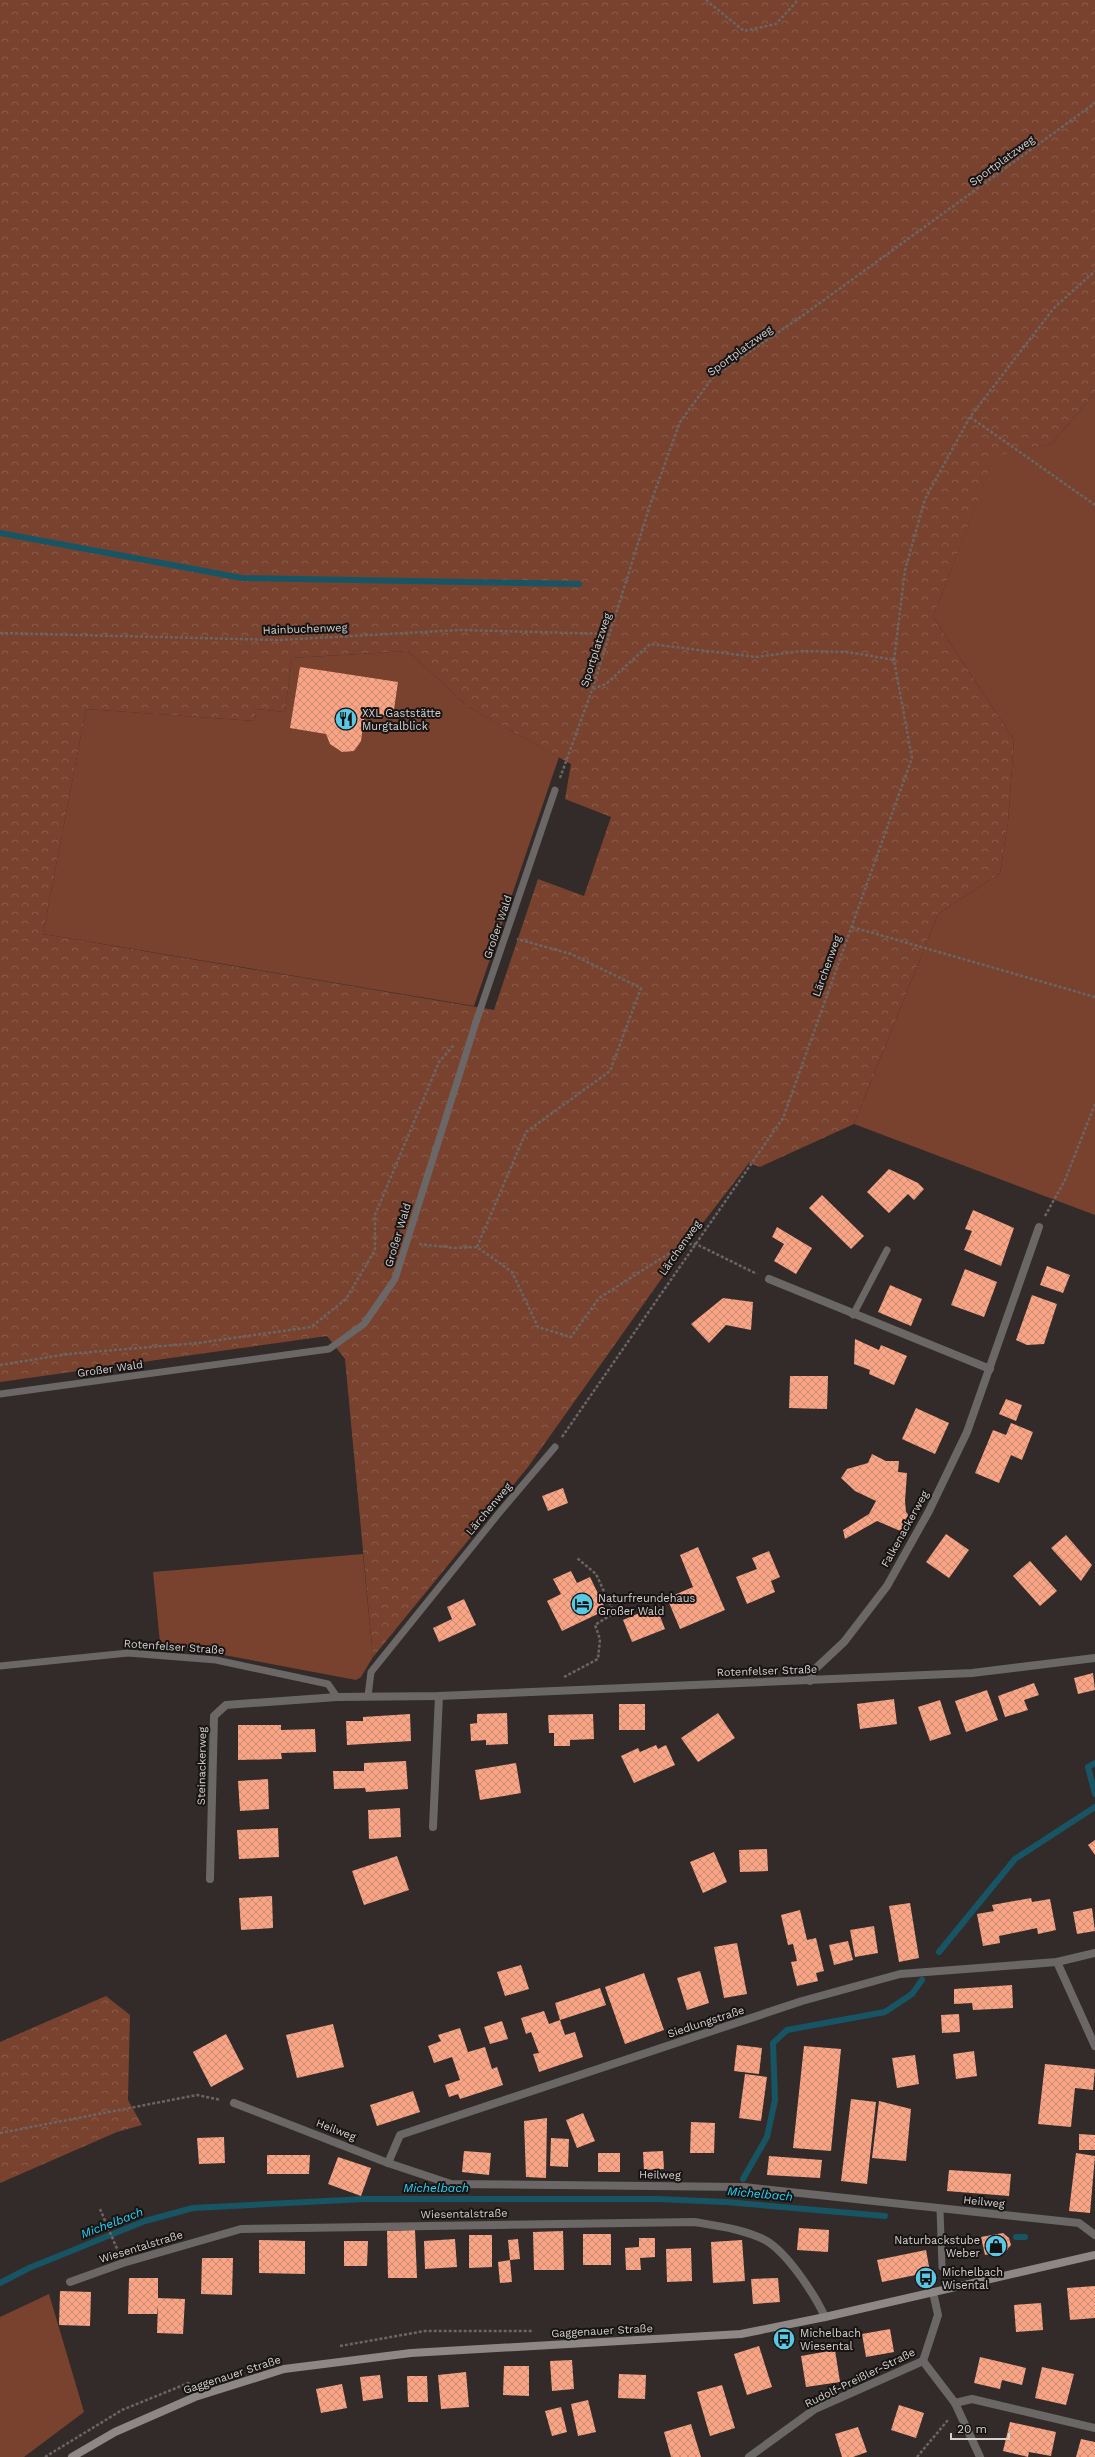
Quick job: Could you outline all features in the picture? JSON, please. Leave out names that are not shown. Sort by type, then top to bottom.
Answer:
[{"type":"main road","name":"Gaggenauer Straße","points":[[72,2457],[115,2432],[195,2397],[284,2369],[411,2353],[741,2334],[825,2317],[1095,2254]]},
{"type":"street","name":"Falkenackerweg","points":[[810,1681],[813,1670],[844,1642],[886,1586],[929,1511],[967,1432],[1039,1228]]},
{"type":"street","points":[[769,1279],[852,1315],[990,1368]]},
{"type":"street","name":"Rotenfelser Straße","points":[[368,1696],[439,1696],[810,1681],[972,1672],[1095,1658]]},
{"type":"street","name":"Steinackerweg","points":[[210,1879],[214,1716],[226,1705],[368,1696]]},
{"type":"street","points":[[433,1827],[439,1696]]},
{"type":"street","name":"Siedlungstraße","points":[[388,2162],[400,2136],[802,2002],[900,1974],[1057,1962],[1095,1953]]},
{"type":"street","points":[[1057,1962],[1095,2046]]},
{"type":"street","name":"Heilweg","points":[[234,2103],[388,2162],[451,2184],[744,2187],[1079,2223],[1095,2235]]},
{"type":"street","name":"Wiesentalstraße","points":[[70,2282],[123,2263],[241,2229],[694,2222],[743,2231],[766,2241],[795,2268],[818,2302],[825,2317]]},
{"type":"street","name":"Rudolf-Preißler-Straße","points":[[749,2457],[815,2409],[923,2361],[938,2315],[933,2292]]},
{"type":"street","points":[[923,2361],[955,2403],[980,2457]]},
{"type":"street","points":[[955,2403],[972,2399],[1095,2428]]},
{"type":"lane","name":"Großer Wald","points":[[0,1394],[329,1349],[364,1324],[395,1279],[476,1022],[507,937],[555,790]]},
{"type":"lane","points":[[852,1315],[887,1250]]},
{"type":"lane","name":"Lärchenweg","points":[[368,1696],[371,1672],[499,1513],[555,1447]]},
{"type":"lane","name":"Rotenfelser Straße","points":[[0,1666],[128,1653],[216,1660],[328,1684],[337,1697]]},
{"type":"lane","points":[[940,2209],[942,2268]]},
{"type":"path","points":[[706,0],[744,31],[776,24],[798,0]]},
{"type":"path","name":"Sportplatzweg","points":[[555,790],[592,690],[651,502],[680,422],[713,377],[809,311],[1095,103]]},
{"type":"path","points":[[592,690],[606,684],[650,644],[756,657],[802,652],[848,652],[894,660],[905,570],[925,499],[970,417],[1054,308],[1095,271]]},
{"type":"path","points":[[970,417],[1095,505]]},
{"type":"path","name":"Hainbuchenweg","points":[[0,633],[278,640],[460,630],[610,634]]},
{"type":"path","name":"Lärchenweg","points":[[555,1447],[783,1118],[852,927],[875,856],[912,758],[894,660]]},
{"type":"path","points":[[852,927],[1095,997]]},
{"type":"path","points":[[477,1247],[526,1132],[610,1071],[641,988],[571,954],[507,937]]},
{"type":"path","points":[[0,1365],[68,1354],[198,1343],[311,1327],[346,1299],[375,1250],[375,1215],[439,1062],[460,1039]]},
{"type":"path","points":[[1039,1228],[1065,1180],[1095,1104]]},
{"type":"path","points":[[407,1242],[454,1248],[477,1247],[512,1272],[538,1327],[571,1337],[599,1298],[684,1244],[696,1244],[737,1266],[769,1279]]},
{"type":"path","points":[[547,1691],[547,1682],[557,1680],[598,1659],[600,1639],[595,1625],[614,1613],[596,1574],[577,1558]]},
{"type":"path","points":[[0,2133],[197,2094],[234,2103]]},
{"type":"path","points":[[100,2209],[116,2248]]},
{"type":"path","points":[[917,2457],[952,2416],[959,2413]]},
{"type":"green space","points":[[0,0],[1095,0],[1095,393],[1051,444],[995,456],[933,617],[1014,740],[1008,822],[1000,873],[938,914],[854,1124],[760,1167],[749,1163],[679,1254],[528,1467],[373,1657],[345,1359],[327,1336],[0,1382]],"holes":[[[408,651],[467,706],[571,764],[565,799],[611,817],[584,896],[538,879],[494,1010],[43,934],[86,709],[255,721],[256,709],[285,712],[292,658]]]},
{"type":"green space","points":[[1095,393],[1095,1215],[854,1124],[938,914],[1000,873],[1008,822],[1014,740],[933,617],[995,455],[1051,444]]},
{"type":"green space","points":[[408,651],[467,706],[559,757],[474,1006],[43,934],[86,709],[255,721],[256,709],[285,712],[292,658]]},
{"type":"green space","points":[[363,1554],[373,1657],[361,1677],[356,1680],[160,1643],[153,1572]]},
{"type":"green space","points":[[106,1996],[130,2015],[128,2100],[142,2125],[117,2132],[0,2183],[0,2042]]},
{"type":"green space","points":[[49,2294],[84,2412],[24,2457],[0,2457],[0,2317]]},
{"type":"building","points":[[300,667],[398,682],[393,716],[365,713],[361,741],[354,751],[342,752],[330,744],[326,734],[290,728]]},
{"type":"building","points":[[889,1169],[918,1183],[924,1189],[914,1200],[908,1194],[889,1213],[867,1192]]},
{"type":"building","points":[[822,1195],[864,1236],[851,1249],[809,1208]]},
{"type":"building","points":[[973,1210],[1014,1228],[1001,1266],[964,1250],[972,1231],[965,1229]]},
{"type":"building","points":[[777,1227],[812,1248],[796,1274],[774,1261],[784,1244],[772,1237]]},
{"type":"building","points":[[1047,1266],[1070,1275],[1063,1293],[1040,1285]]},
{"type":"building","points":[[965,1269],[997,1282],[984,1317],[951,1305]]},
{"type":"building","points":[[890,1285],[922,1299],[911,1326],[878,1312]]},
{"type":"building","points":[[1032,1295],[1057,1304],[1044,1344],[1027,1345],[1016,1340]]},
{"type":"building","points":[[723,1298],[753,1302],[751,1330],[726,1325],[709,1343],[691,1324]]},
{"type":"building","points":[[855,1339],[879,1350],[881,1345],[907,1356],[894,1385],[869,1374],[870,1370],[854,1364]]},
{"type":"building","points":[[790,1376],[828,1376],[827,1409],[789,1408]]},
{"type":"building","points":[[1006,1399],[1022,1405],[1016,1421],[999,1414]]},
{"type":"building","points":[[916,1408],[949,1423],[935,1454],[902,1439]]},
{"type":"building","points":[[1011,1423],[1033,1432],[1022,1460],[1011,1455],[999,1483],[975,1473],[993,1430],[1006,1435]]},
{"type":"building","points":[[872,1454],[886,1461],[899,1461],[898,1472],[907,1473],[905,1501],[906,1512],[914,1522],[905,1533],[877,1521],[845,1539],[843,1530],[869,1514],[876,1501],[855,1491],[841,1478],[847,1469],[868,1463]]},
{"type":"building","points":[[563,1488],[568,1503],[548,1511],[542,1496]]},
{"type":"building","points":[[946,1534],[969,1550],[949,1578],[926,1562]]},
{"type":"building","points":[[1066,1535],[1092,1565],[1081,1581],[1051,1548]]},
{"type":"building","points":[[698,1547],[725,1610],[680,1629],[667,1598],[693,1587],[680,1555]]},
{"type":"building","points":[[769,1551],[780,1577],[771,1581],[775,1592],[747,1604],[736,1577],[757,1569],[752,1558]]},
{"type":"building","points":[[1030,1561],[1057,1591],[1040,1606],[1013,1576]]},
{"type":"building","points":[[571,1571],[577,1583],[590,1577],[606,1610],[562,1631],[547,1601],[561,1594],[553,1579]]},
{"type":"building","points":[[464,1599],[476,1625],[439,1642],[433,1628],[452,1619],[447,1607]]},
{"type":"building","points":[[656,1606],[665,1629],[632,1642],[623,1620]]},
{"type":"building","points":[[1093,1673],[1095,1690],[1078,1694],[1074,1678]]},
{"type":"building","points":[[1034,1683],[1039,1695],[1024,1700],[1028,1710],[1005,1717],[998,1696]]},
{"type":"building","points":[[987,1690],[998,1720],[966,1732],[955,1701]]},
{"type":"building","points":[[894,1699],[897,1724],[860,1729],[857,1704]]},
{"type":"building","points":[[940,1700],[951,1734],[930,1741],[918,1707]]},
{"type":"building","points":[[619,1704],[645,1704],[645,1730],[619,1730]]},
{"type":"building","points":[[507,1713],[508,1744],[486,1745],[486,1740],[471,1741],[470,1724],[477,1723],[477,1714]]},
{"type":"building","points":[[718,1713],[735,1738],[698,1762],[681,1738]]},
{"type":"building","points":[[410,1714],[411,1741],[347,1745],[346,1721],[363,1721],[363,1717]]},
{"type":"building","points":[[593,1714],[594,1739],[570,1740],[570,1746],[554,1746],[554,1733],[549,1733],[548,1715]]},
{"type":"building","points":[[238,1725],[281,1725],[281,1730],[315,1729],[316,1752],[281,1753],[282,1759],[238,1760]]},
{"type":"building","points":[[656,1745],[658,1749],[666,1745],[675,1765],[634,1783],[621,1756],[638,1748],[640,1752]]},
{"type":"building","points":[[406,1761],[408,1789],[366,1792],[365,1788],[334,1789],[333,1771],[364,1771],[364,1763]]},
{"type":"building","points":[[516,1763],[521,1793],[480,1800],[475,1770]]},
{"type":"building","points":[[268,1779],[269,1809],[240,1811],[238,1781]]},
{"type":"building","points":[[400,1808],[401,1837],[369,1839],[368,1810]]},
{"type":"building","points":[[278,1828],[279,1857],[239,1859],[237,1830]]},
{"type":"building","points":[[1095,1840],[1095,1855],[1088,1845]]},
{"type":"building","points":[[767,1849],[768,1871],[740,1872],[739,1850]]},
{"type":"building","points":[[714,1852],[727,1882],[703,1893],[690,1862]]},
{"type":"building","points":[[397,1856],[409,1890],[364,1905],[352,1871]]},
{"type":"building","points":[[272,1896],[273,1928],[241,1930],[239,1898]]},
{"type":"building","points":[[1031,1898],[1032,1902],[1050,1899],[1056,1930],[1038,1934],[1037,1928],[999,1936],[1000,1943],[983,1946],[977,1914],[994,1911],[992,1905]]},
{"type":"building","points":[[910,1903],[919,1958],[899,1962],[889,1906]]},
{"type":"building","points":[[1092,1908],[1095,1931],[1077,1934],[1073,1912]]},
{"type":"building","points":[[800,1910],[807,1940],[816,1938],[824,1971],[816,1973],[818,1981],[797,1986],[791,1962],[797,1961],[793,1944],[788,1945],[781,1915]]},
{"type":"building","points":[[874,1926],[878,1953],[855,1957],[850,1930]]},
{"type":"building","points":[[848,1941],[853,1960],[834,1965],[829,1945]]},
{"type":"building","points":[[737,1943],[747,1994],[724,1998],[714,1947]]},
{"type":"building","points":[[521,1965],[529,1989],[505,1996],[497,1972]]},
{"type":"building","points":[[700,1971],[709,2003],[687,2010],[677,1978]]},
{"type":"building","points":[[644,1973],[664,2030],[625,2044],[605,1987]]},
{"type":"building","points":[[1012,1985],[1013,2008],[973,2010],[972,2003],[954,2004],[954,1989]]},
{"type":"building","points":[[600,1988],[606,2005],[560,2020],[555,2003]]},
{"type":"building","points":[[544,2011],[549,2024],[560,2020],[565,2035],[575,2032],[583,2057],[539,2072],[533,2054],[539,2053],[531,2032],[526,2034],[521,2018]]},
{"type":"building","points":[[959,2014],[960,2032],[942,2033],[941,2015]]},
{"type":"building","points":[[502,2021],[508,2039],[490,2044],[484,2027]]},
{"type":"building","points":[[333,2024],[344,2067],[297,2078],[286,2035]]},
{"type":"building","points":[[460,2028],[468,2052],[485,2047],[492,2069],[497,2067],[503,2085],[460,2099],[458,2094],[449,2097],[445,2085],[460,2080],[452,2057],[434,2063],[428,2046],[441,2041],[438,2035]]},
{"type":"building","points":[[226,2034],[244,2069],[211,2087],[193,2052]]},
{"type":"building","points":[[737,2045],[762,2048],[759,2074],[734,2071]]},
{"type":"building","points":[[804,2046],[841,2049],[831,2151],[793,2148]]},
{"type":"building","points":[[974,2051],[977,2076],[956,2079],[953,2054]]},
{"type":"building","points":[[915,2055],[919,2084],[897,2088],[892,2058]]},
{"type":"building","points":[[1045,2064],[1095,2069],[1093,2090],[1075,2088],[1071,2127],[1038,2124]]},
{"type":"building","points":[[745,2074],[767,2077],[761,2121],[739,2118]]},
{"type":"building","points":[[413,2091],[420,2112],[377,2126],[370,2105]]},
{"type":"building","points":[[851,2099],[876,2102],[867,2184],[841,2181]]},
{"type":"building","points":[[879,2101],[911,2109],[906,2161],[872,2158]]},
{"type":"building","points":[[583,2113],[595,2141],[577,2148],[566,2120]]},
{"type":"building","points":[[547,2118],[546,2178],[526,2177],[524,2121]]},
{"type":"building","points":[[691,2122],[715,2123],[714,2153],[690,2153]]},
{"type":"building","points":[[1079,2134],[1095,2135],[1095,2150],[1079,2150]]},
{"type":"building","points":[[224,2137],[225,2163],[199,2164],[197,2138]]},
{"type":"building","points":[[551,2138],[569,2139],[568,2167],[550,2166]]},
{"type":"building","points":[[464,2151],[491,2153],[489,2175],[462,2172]]},
{"type":"building","points":[[663,2151],[664,2169],[644,2170],[643,2152]]},
{"type":"building","points":[[598,2153],[620,2153],[620,2172],[598,2172]]},
{"type":"building","points":[[1076,2153],[1095,2156],[1090,2213],[1069,2211]]},
{"type":"building","points":[[267,2155],[310,2155],[309,2174],[267,2174]]},
{"type":"building","points":[[769,2156],[822,2160],[820,2178],[767,2175]]},
{"type":"building","points":[[338,2157],[371,2168],[361,2196],[328,2184]]},
{"type":"building","points":[[949,2170],[1011,2174],[1009,2196],[947,2191]]},
{"type":"building","points":[[799,2228],[829,2230],[828,2252],[797,2250]]},
{"type":"building","points":[[415,2230],[417,2278],[388,2278],[387,2231]]},
{"type":"building","points":[[563,2231],[564,2270],[534,2270],[533,2232]]},
{"type":"building","points":[[1003,2233],[1009,2238],[1011,2245],[1006,2251],[985,2255],[981,2237]]},
{"type":"building","points":[[583,2234],[611,2234],[611,2265],[583,2265]]},
{"type":"building","points":[[469,2235],[492,2235],[492,2267],[469,2268]]},
{"type":"building","points":[[639,2238],[655,2238],[655,2257],[640,2258],[641,2270],[626,2270],[625,2248],[639,2247]]},
{"type":"building","points":[[455,2239],[457,2267],[425,2269],[424,2241]]},
{"type":"building","points":[[518,2239],[520,2259],[510,2260],[508,2240]]},
{"type":"building","points":[[259,2240],[305,2241],[305,2274],[259,2273]]},
{"type":"building","points":[[742,2240],[745,2281],[713,2283],[711,2242]]},
{"type":"building","points":[[344,2241],[368,2241],[367,2266],[344,2266]]},
{"type":"building","points":[[691,2248],[692,2281],[667,2282],[666,2249]]},
{"type":"building","points":[[926,2250],[930,2272],[882,2282],[877,2260]]},
{"type":"building","points":[[202,2258],[233,2258],[232,2295],[201,2294]]},
{"type":"building","points":[[510,2260],[512,2282],[500,2283],[498,2262]]},
{"type":"building","points":[[129,2278],[158,2278],[158,2298],[185,2299],[183,2334],[157,2333],[158,2305],[157,2314],[128,2314]]},
{"type":"building","points":[[778,2278],[780,2302],[753,2304],[751,2279]]},
{"type":"building","points":[[1095,2286],[1095,2318],[1070,2320],[1067,2288]]},
{"type":"building","points":[[60,2291],[91,2292],[90,2326],[59,2325]]},
{"type":"building","points":[[1041,2303],[1043,2330],[1016,2332],[1014,2305]]},
{"type":"building","points":[[890,2329],[894,2352],[866,2357],[862,2334]]},
{"type":"building","points":[[759,2346],[772,2387],[747,2395],[734,2354]]},
{"type":"building","points":[[835,2350],[840,2382],[806,2387],[801,2356]]},
{"type":"building","points":[[980,2357],[1026,2368],[1022,2385],[1002,2380],[1000,2389],[974,2383]]},
{"type":"building","points":[[572,2360],[574,2389],[552,2391],[550,2361]]},
{"type":"building","points":[[504,2366],[529,2366],[529,2396],[503,2395]]},
{"type":"building","points":[[1042,2367],[1074,2374],[1066,2405],[1035,2398]]},
{"type":"building","points":[[466,2372],[469,2407],[441,2409],[438,2375]]},
{"type":"building","points":[[619,2374],[646,2375],[645,2399],[618,2398]]},
{"type":"building","points":[[380,2375],[383,2398],[363,2401],[360,2377]]},
{"type":"building","points":[[407,2376],[427,2376],[428,2402],[408,2402]]},
{"type":"building","points":[[342,2384],[347,2408],[321,2413],[316,2389]]},
{"type":"building","points":[[722,2385],[735,2428],[710,2436],[697,2392]]},
{"type":"building","points":[[588,2400],[596,2432],[578,2436],[571,2404]]},
{"type":"building","points":[[899,2405],[924,2413],[916,2438],[891,2430]]},
{"type":"building","points":[[561,2407],[567,2432],[552,2436],[545,2411]]},
{"type":"building","points":[[1010,2422],[1056,2432],[1051,2456],[1029,2452],[1028,2457],[1003,2451]]},
{"type":"building","points":[[691,2424],[701,2457],[671,2457],[664,2432]]},
{"type":"building","points":[[858,2427],[867,2452],[853,2457],[842,2457],[835,2434]]},
{"type":"building","points":[[1081,2439],[1095,2442],[1095,2457],[1076,2457]]},
{"type":"waterway","points":[[0,533],[242,578],[579,584]]},
{"type":"waterway","points":[[1095,1763],[1088,1767],[1095,1794]]},
{"type":"waterway","points":[[939,1952],[1015,1859],[1095,1807]]},
{"type":"waterway","points":[[743,2179],[767,2137],[775,2100],[773,2043],[787,2030],[885,2012],[912,1994],[922,1980]]},
{"type":"waterway","name":"Michelbach","points":[[0,2283],[29,2268],[145,2221],[193,2208],[364,2199],[657,2199],[726,2202],[885,2216]]},
{"type":"waterway","name":"Michelbach","points":[[1016,2237],[1025,2237]]},
{"type":"place","name":"XXL Gaststätte Murgtalblick","points":[[346,719]]},
{"type":"place","name":"Naturfreundehaus Großer Wald","points":[[582,1604]]},
{"type":"place","name":"Naturbackstube Weber","points":[[996,2246]]},
{"type":"place","name":"Michelbach Wisental","points":[[926,2278]]},
{"type":"place","name":"Michelbach Wiesental","points":[[784,2339]]}]
